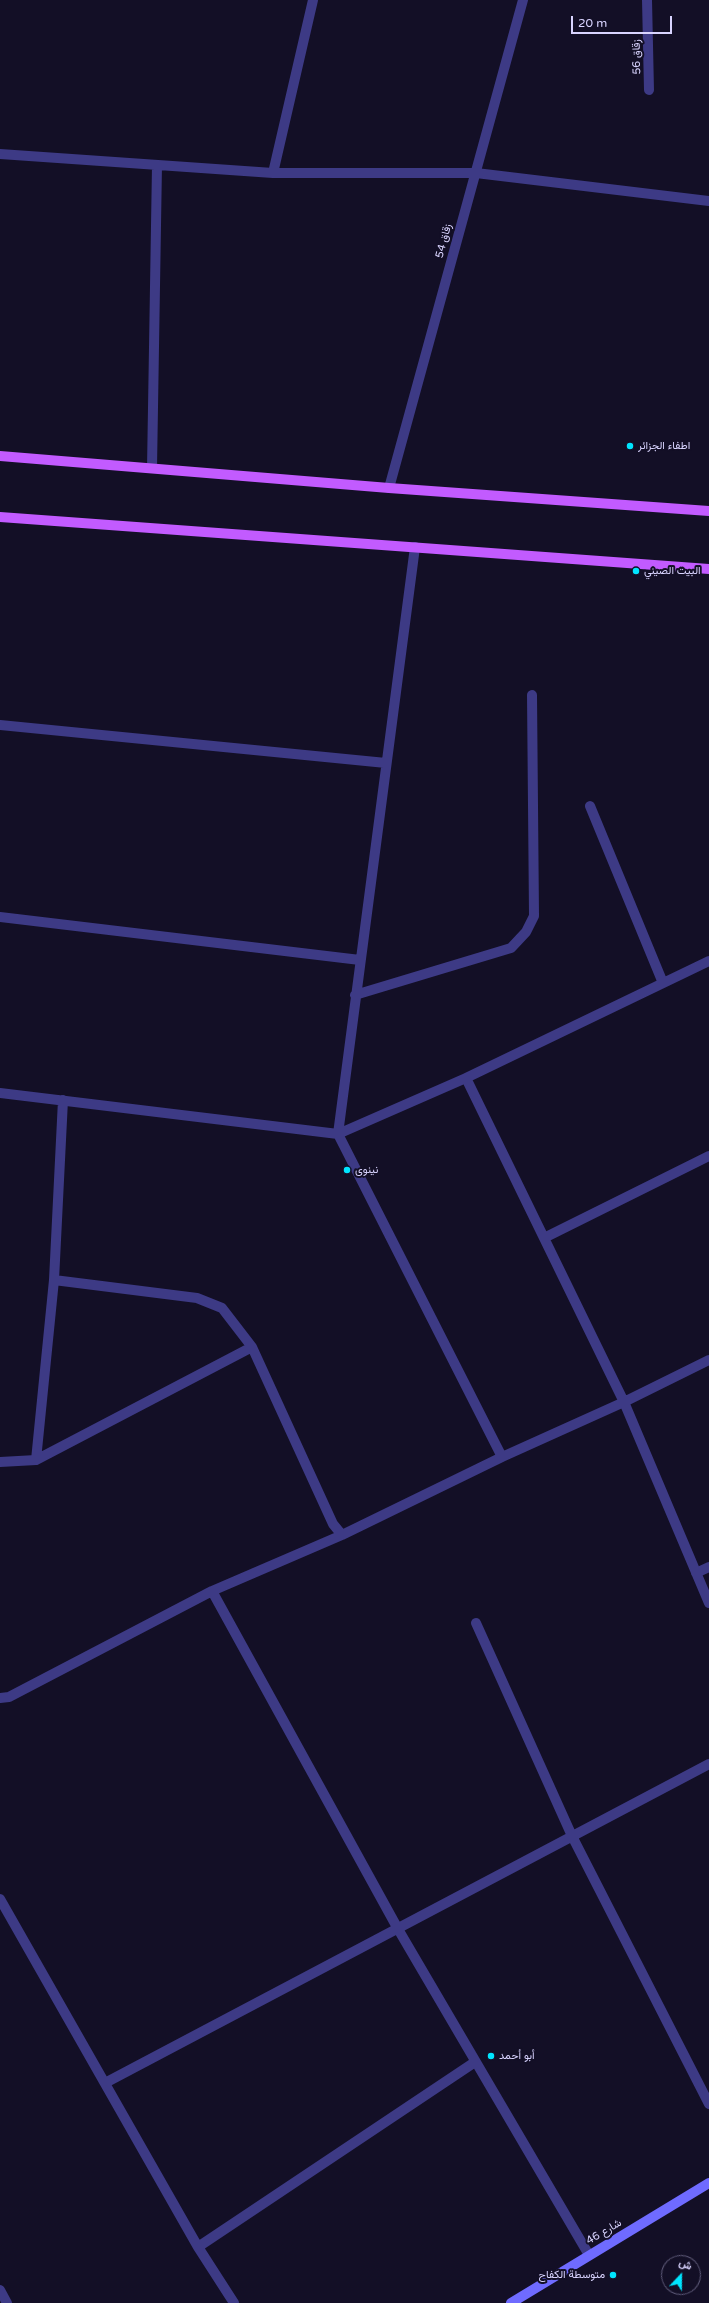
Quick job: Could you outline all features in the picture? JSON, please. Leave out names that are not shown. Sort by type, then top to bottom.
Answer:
[{"type":"main road","points":[[0,456],[389,488],[709,511]]},
{"type":"main road","points":[[0,517],[709,569]]},
{"type":"main road","name":"شارع 46","points":[[511,2303],[709,2183]]},
{"type":"street","points":[[273,173],[313,0]]},
{"type":"street","name":"زقاق 54","points":[[389,488],[523,0]]},
{"type":"street","name":"زقاق 56","points":[[647,0],[649,90]]},
{"type":"street","points":[[0,154],[273,173],[476,173],[709,201]]},
{"type":"street","points":[[152,468],[157,165]]},
{"type":"street","points":[[415,547],[355,995],[338,1134],[502,1457]]},
{"type":"street","points":[[355,995],[511,948],[526,932],[534,916],[532,695]]},
{"type":"street","points":[[0,725],[386,763]]},
{"type":"street","points":[[590,806],[663,983]]},
{"type":"street","points":[[0,917],[360,960]]},
{"type":"street","points":[[0,1093],[338,1134],[466,1078],[709,961]]},
{"type":"street","points":[[466,1078],[624,1402],[709,1603]]},
{"type":"street","points":[[36,1460],[54,1280],[63,1100]]},
{"type":"street","points":[[544,1238],[709,1156]]},
{"type":"street","points":[[54,1280],[197,1298],[222,1308],[252,1347],[333,1524],[342,1535]]},
{"type":"street","points":[[0,1462],[36,1460],[252,1347]]},
{"type":"street","points":[[0,1698],[9,1697],[212,1591],[342,1535],[502,1457],[624,1402],[709,1360]]},
{"type":"street","points":[[696,1573],[709,1567]]},
{"type":"street","points":[[212,1591],[398,1929],[589,2255]]},
{"type":"street","points":[[476,1623],[572,1836],[709,2104]]},
{"type":"street","points":[[105,2083],[709,1764]]},
{"type":"street","points":[[0,1899],[198,2247],[234,2303]]},
{"type":"street","points":[[198,2247],[475,2062]]},
{"type":"street","points":[[0,2290],[7,2303]]},
{"type":"place","name":"اطفاء الجزائر","points":[[630,446]]},
{"type":"place","name":"البيت الصيني","points":[[636,571]]},
{"type":"place","name":"نينوى","points":[[347,1170]]},
{"type":"place","name":"أبو أحمد","points":[[491,2056]]},
{"type":"place","name":"متوسطة الكفاح","points":[[613,2275]]}]
